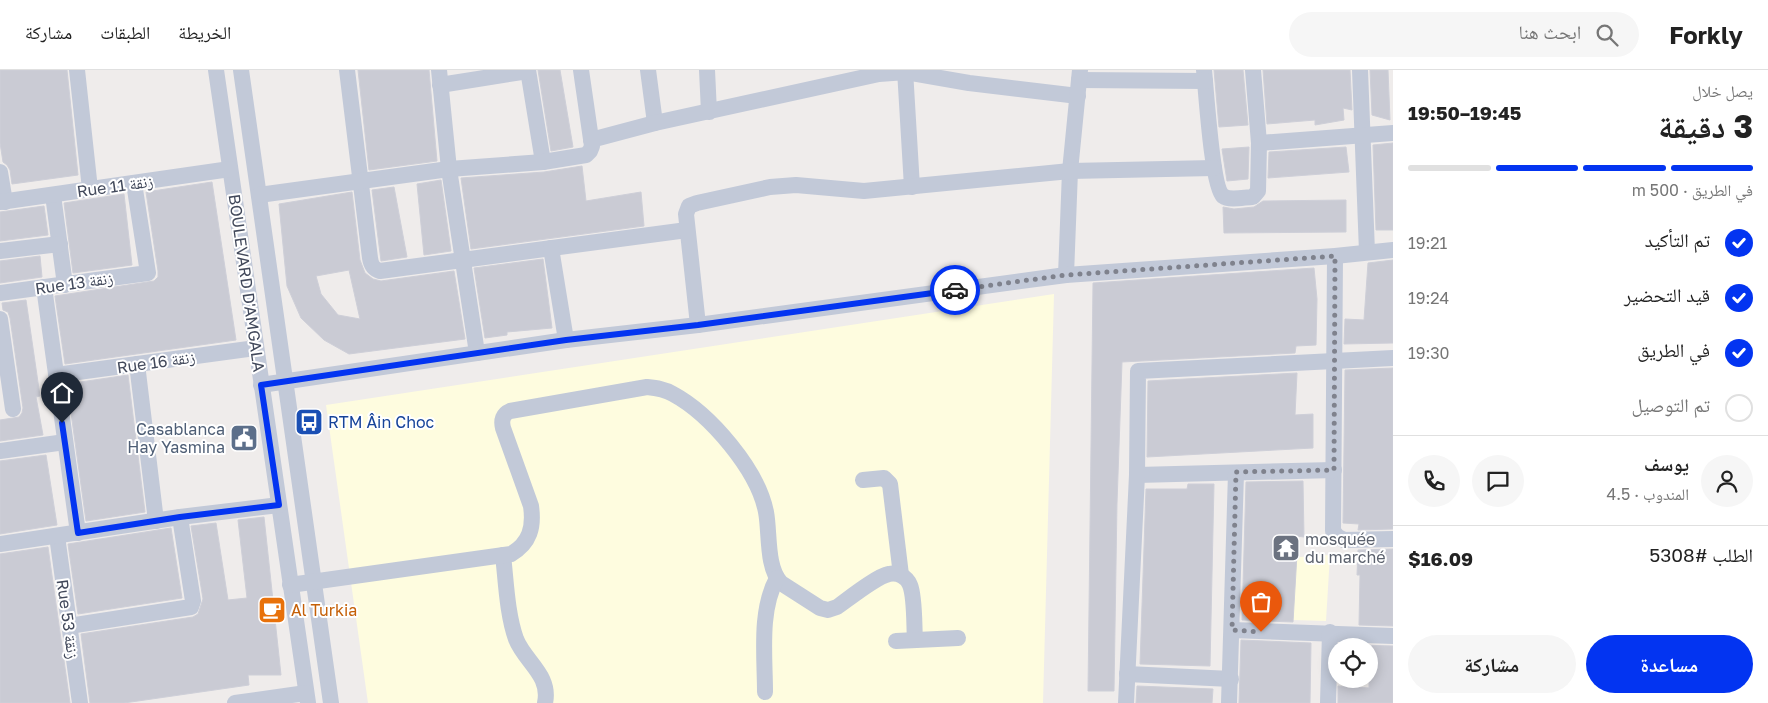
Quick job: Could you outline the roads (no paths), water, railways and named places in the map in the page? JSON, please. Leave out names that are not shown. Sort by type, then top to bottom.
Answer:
[{"type":"street","points":[[77,70],[90,189]]},
{"type":"street","name":"BOULEVARD D'AMGALA","points":[[216,70],[307,698]]},
{"type":"street","name":"BOULEVARD D'AMGALA","points":[[241,70],[331,703]]},
{"type":"street","points":[[347,70],[370,258],[371,265],[375,270],[380,271],[463,261],[687,230]]},
{"type":"street","points":[[477,354],[449,169],[440,77],[528,70],[543,162]]},
{"type":"street","points":[[259,195],[449,169],[543,162],[586,155],[590,151],[592,140],[581,70]]},
{"type":"street","points":[[648,70],[656,123]]},
{"type":"street","points":[[707,70],[708,112]]},
{"type":"street","points":[[1066,275],[1070,171],[1080,75],[1205,75],[1214,168],[1219,190],[1222,195],[1228,198],[1253,197],[1258,191],[1259,143],[1253,70]]},
{"type":"street","points":[[1360,70],[1367,252]]},
{"type":"street","points":[[592,140],[656,123],[879,74],[906,71],[969,82],[1078,96]]},
{"type":"street","points":[[906,71],[912,187]]},
{"type":"street","points":[[1259,143],[1393,134]]},
{"type":"street","points":[[698,325],[686,214],[690,206],[697,203],[770,187],[796,185],[864,191],[1070,171],[1214,168]]},
{"type":"street","name":"Rue 11 زنقة","points":[[2,202],[230,169]]},
{"type":"street","points":[[0,172],[2,202]]},
{"type":"street","name":"Rue 13 زنقة","points":[[0,293],[148,273],[134,183]]},
{"type":"street","points":[[52,195],[65,285]]},
{"type":"street","points":[[0,252],[60,244]]},
{"type":"street","points":[[552,248],[566,340]]},
{"type":"street","points":[[261,385],[566,340],[698,325],[1066,275],[1335,256],[1393,250]]},
{"type":"street","points":[[1335,256],[1333,531],[1344,540],[1393,538]]},
{"type":"street","points":[[44,287],[78,533]]},
{"type":"street","points":[[0,319],[13,409]]},
{"type":"street","name":"Rue 16 زنقة","points":[[56,375],[256,348]]},
{"type":"street","points":[[1126,703],[1137,475],[1138,372],[1393,358]]},
{"type":"street","points":[[137,364],[156,521]]},
{"type":"street","points":[[290,585],[511,554],[522,546],[533,524],[531,506],[502,423],[504,415],[510,411],[647,387],[664,390],[692,408],[723,437],[747,465],[759,488],[766,511],[772,568],[777,578],[785,586],[820,608],[828,610],[837,608],[885,574],[896,573],[901,575],[908,581],[912,589],[915,640]]},
{"type":"street","points":[[0,451],[65,442]]},
{"type":"street","points":[[1137,475],[1334,470]]},
{"type":"street","points":[[1229,703],[1236,472]]},
{"type":"street","points":[[863,480],[884,478],[890,484],[901,575]]},
{"type":"street","points":[[0,544],[180,517],[279,505]]},
{"type":"street","points":[[69,626],[191,607],[193,602],[180,517]]},
{"type":"street","name":"Rue 53 زنقة","points":[[57,536],[80,703]]},
{"type":"street","points":[[503,555],[512,626],[522,650],[542,676],[546,691],[545,703]]},
{"type":"street","points":[[765,692],[766,613],[769,594],[777,578]]},
{"type":"street","points":[[1232,630],[1330,632],[1393,636]]},
{"type":"street","points":[[1328,703],[1330,632]]},
{"type":"street","points":[[896,641],[958,638]]},
{"type":"street","points":[[1127,674],[1230,679]]},
{"type":"street","points":[[236,703],[307,698]]},
{"type":"place","name":"RTM Âin Choc","points":[[309,422]]},
{"type":"place","name":"Casablanca Hay Yasmina","points":[[244,438]]},
{"type":"place","name":"mosquée du marché","points":[[1286,548]]},
{"type":"place","name":"Al Turkia","points":[[272,610]]}]
